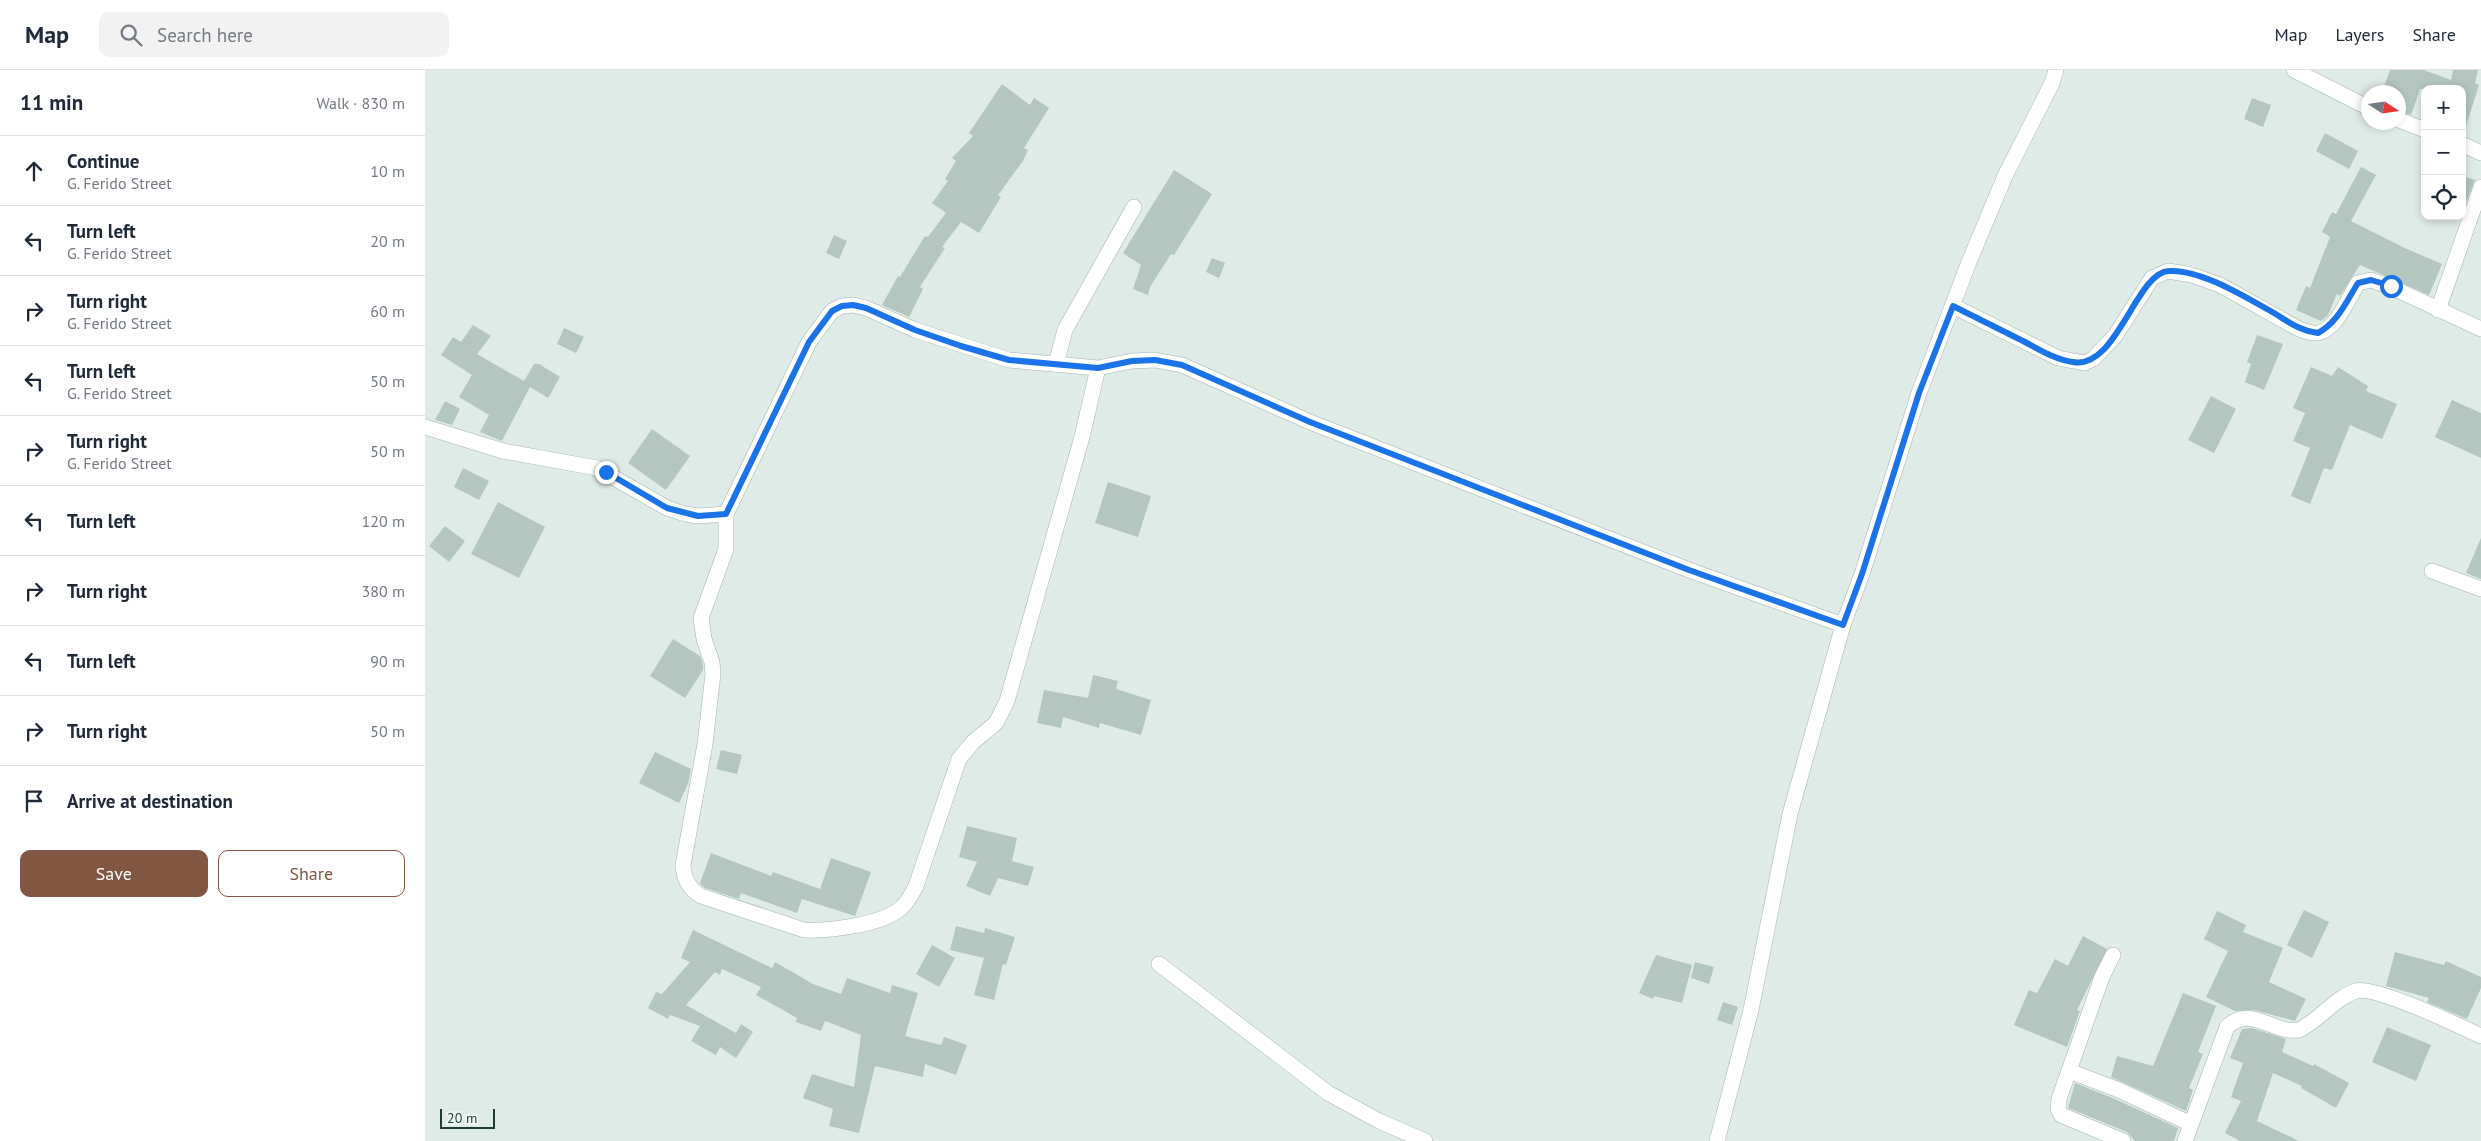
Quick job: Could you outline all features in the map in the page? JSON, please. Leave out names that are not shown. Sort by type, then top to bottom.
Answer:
[{"type":"street","points":[[1717,1141],[1751,1010],[1790,814],[1843,625],[1862,574],[1919,393],[1969,262],[2005,176],[2052,83],[2056,70]]},
{"type":"street","points":[[2294,70],[2361,104]]},
{"type":"street","points":[[2406,123],[2421,128]]},
{"type":"street","points":[[2466,146],[2481,153]]},
{"type":"street","points":[[2438,310],[2481,187]]},
{"type":"street","points":[[1056,364],[1065,330],[1134,207]]},
{"type":"street","points":[[1953,306],[2058,358],[2084,363],[2093,360],[2115,336],[2152,278],[2168,271],[2192,275],[2220,284],[2299,329],[2309,332],[2318,333],[2328,328],[2337,319],[2358,283],[2371,280],[2391,286],[2481,329]]},
{"type":"street","points":[[1098,368],[1082,437],[1007,701],[996,723],[969,746],[959,759],[916,886],[902,907],[884,918],[819,931],[804,930],[701,896],[693,891],[687,882],[683,865],[705,744],[713,668],[704,638],[701,618],[725,549],[726,514],[809,342],[832,311],[842,306],[866,308],[915,330],[1009,360],[1098,368],[1132,361],[1155,360],[1182,365],[1310,422],[1689,570],[1843,625]]},
{"type":"street","points":[[425,427],[503,451],[597,468],[667,508],[685,514],[698,516],[726,514]]},
{"type":"street","points":[[2432,571],[2481,589]]},
{"type":"street","points":[[2113,955],[2102,977],[2059,1099],[2058,1109],[2061,1115],[2123,1141]]},
{"type":"street","points":[[1159,964],[1328,1093],[1379,1121],[1425,1141]]},
{"type":"street","points":[[2185,1141],[2227,1027],[2238,1018],[2248,1017],[2290,1031],[2299,1030],[2345,995],[2358,990],[2371,991],[2439,1017],[2481,1036]]},
{"type":"street","points":[[2069,1071],[2119,1090],[2191,1124]]},
{"type":"building","points":[[2390,70],[2424,70],[2451,80],[2453,70],[2478,70],[2475,83],[2479,85],[2466,126],[2466,85],[2421,85],[2411,115],[2406,113],[2406,85],[2385,85]]},
{"type":"building","points":[[1002,84],[1030,105],[1034,98],[1049,108],[1024,148],[1028,150],[1023,161],[998,195],[1001,197],[979,233],[961,222],[942,247],[945,248],[920,287],[923,289],[909,317],[882,305],[898,276],[900,277],[925,236],[928,237],[946,213],[932,203],[948,181],[945,179],[956,161],[952,158],[973,136],[969,133]]},
{"type":"building","points":[[2252,98],[2271,105],[2263,127],[2244,119]]},
{"type":"building","points":[[2325,133],[2358,151],[2349,169],[2316,151]]},
{"type":"building","points":[[2361,167],[2376,175],[2351,221],[2442,264],[2429,295],[2360,265],[2340,296],[2337,294],[2328,315],[2321,321],[2296,310],[2306,286],[2310,288],[2330,237],[2322,232],[2332,212],[2336,214]]},
{"type":"building","points":[[1174,170],[1212,194],[1174,255],[1171,254],[1150,287],[1148,295],[1133,289],[1141,265],[1123,253]]},
{"type":"building","points":[[2466,177],[2475,180],[2466,202]]},
{"type":"building","points":[[834,235],[847,241],[839,259],[826,253]]},
{"type":"building","points":[[1212,258],[1225,263],[1219,278],[1206,272]]},
{"type":"building","points":[[473,325],[491,336],[477,354],[524,381],[534,364],[539,364],[560,377],[548,398],[530,387],[502,441],[480,432],[489,415],[459,397],[472,375],[441,355],[453,337],[461,342]]},
{"type":"building","points":[[564,328],[584,337],[576,353],[557,344]]},
{"type":"building","points":[[2257,335],[2283,344],[2264,390],[2245,382],[2251,364],[2247,362]]},
{"type":"building","points":[[2311,367],[2332,376],[2338,367],[2368,386],[2366,391],[2397,404],[2382,439],[2350,425],[2332,470],[2324,468],[2310,504],[2291,496],[2310,448],[2293,441],[2305,413],[2293,408]]},
{"type":"building","points":[[2211,396],[2236,409],[2214,453],[2188,440]]},
{"type":"building","points":[[2452,400],[2481,413],[2481,458],[2435,437]]},
{"type":"building","points":[[445,401],[460,409],[452,425],[435,420]]},
{"type":"building","points":[[652,429],[690,456],[666,490],[628,463]]},
{"type":"building","points":[[463,468],[489,481],[479,500],[454,487]]},
{"type":"building","points":[[1108,482],[1151,496],[1138,537],[1095,523]]},
{"type":"building","points":[[498,502],[545,527],[519,578],[471,554]]},
{"type":"building","points":[[445,526],[465,541],[449,562],[429,546]]},
{"type":"building","points":[[2481,538],[2481,579],[2466,573]]},
{"type":"building","points":[[673,639],[700,656],[703,664],[703,670],[685,698],[650,676]]},
{"type":"building","points":[[1093,675],[1118,681],[1116,689],[1151,700],[1141,735],[1100,723],[1099,728],[1063,717],[1061,728],[1037,723],[1044,690],[1088,698]]},
{"type":"building","points":[[721,750],[742,755],[737,774],[716,769]]},
{"type":"building","points":[[655,752],[691,769],[688,784],[679,803],[639,783]]},
{"type":"building","points":[[967,826],[1017,838],[1012,861],[1034,867],[1028,886],[998,878],[990,896],[966,886],[977,862],[959,857]]},
{"type":"building","points":[[711,853],[771,876],[773,872],[820,889],[831,858],[871,872],[855,916],[802,899],[797,913],[741,893],[739,899],[705,888],[700,883]]},
{"type":"building","points":[[2304,910],[2329,922],[2312,958],[2287,945]]},
{"type":"building","points":[[2217,911],[2246,925],[2243,932],[2283,948],[2269,982],[2306,999],[2295,1021],[2254,1010],[2235,1011],[2206,997],[2228,951],[2204,939]]},
{"type":"building","points":[[956,926],[984,933],[985,928],[1015,937],[1006,965],[1003,964],[994,1000],[974,995],[984,958],[950,950]]},
{"type":"building","points":[[693,930],[772,968],[775,962],[813,984],[841,994],[847,978],[890,993],[892,985],[918,993],[905,1036],[941,1045],[944,1037],[967,1045],[956,1075],[925,1064],[923,1077],[875,1066],[859,1133],[829,1126],[833,1109],[803,1098],[812,1074],[854,1087],[861,1035],[825,1021],[821,1031],[796,1022],[797,1018],[756,995],[761,987],[722,969],[720,975],[715,972],[686,1005],[736,1033],[741,1024],[753,1032],[736,1058],[720,1047],[716,1055],[691,1041],[700,1026],[670,1015],[668,1019],[648,1008],[656,992],[662,994],[690,962],[681,958]]},
{"type":"building","points":[[2083,936],[2107,949],[2077,1010],[2080,1011],[2067,1047],[2014,1025],[2029,990],[2037,993],[2055,959],[2068,966]]},
{"type":"building","points":[[932,945],[955,958],[939,987],[916,974]]},
{"type":"building","points":[[2395,952],[2444,965],[2446,961],[2481,977],[2481,988],[2467,1019],[2427,1002],[2429,998],[2386,986]]},
{"type":"building","points":[[1656,955],[1692,965],[1682,1003],[1654,996],[1653,999],[1639,993]]},
{"type":"building","points":[[1695,962],[1714,967],[1709,984],[1691,978]]},
{"type":"building","points":[[2183,993],[2216,1006],[2198,1052],[2203,1054],[2189,1088],[2193,1090],[2186,1111],[2111,1077],[2117,1056],[2153,1066]]},
{"type":"building","points":[[1723,1002],[1738,1007],[1732,1025],[1717,1020]]},
{"type":"building","points":[[2387,1027],[2431,1045],[2416,1081],[2372,1062]]},
{"type":"building","points":[[2252,1028],[2286,1039],[2282,1052],[2313,1066],[2314,1064],[2349,1083],[2336,1108],[2301,1088],[2302,1086],[2273,1073],[2257,1121],[2299,1141],[2240,1141],[2225,1133],[2241,1101],[2231,1097],[2243,1063],[2230,1058],[2242,1029]]},
{"type":"building","points":[[2075,1083],[2178,1128],[2174,1141],[2135,1141],[2127,1132],[2068,1108]]},
{"type":"route","points":[[606,472],[667,508],[698,516],[726,514],[809,342],[832,311],[842,306],[853,305],[866,308],[915,330],[1009,360],[1098,368],[1132,361],[1155,360],[1182,365],[1310,422],[1689,570],[1843,625],[1862,574],[1919,393],[1953,306],[2058,358],[2084,363],[2093,360],[2115,336],[2152,278],[2168,271],[2192,275],[2220,284],[2299,329],[2318,333],[2328,328],[2337,319],[2358,283],[2371,280],[2391,286]]}]
